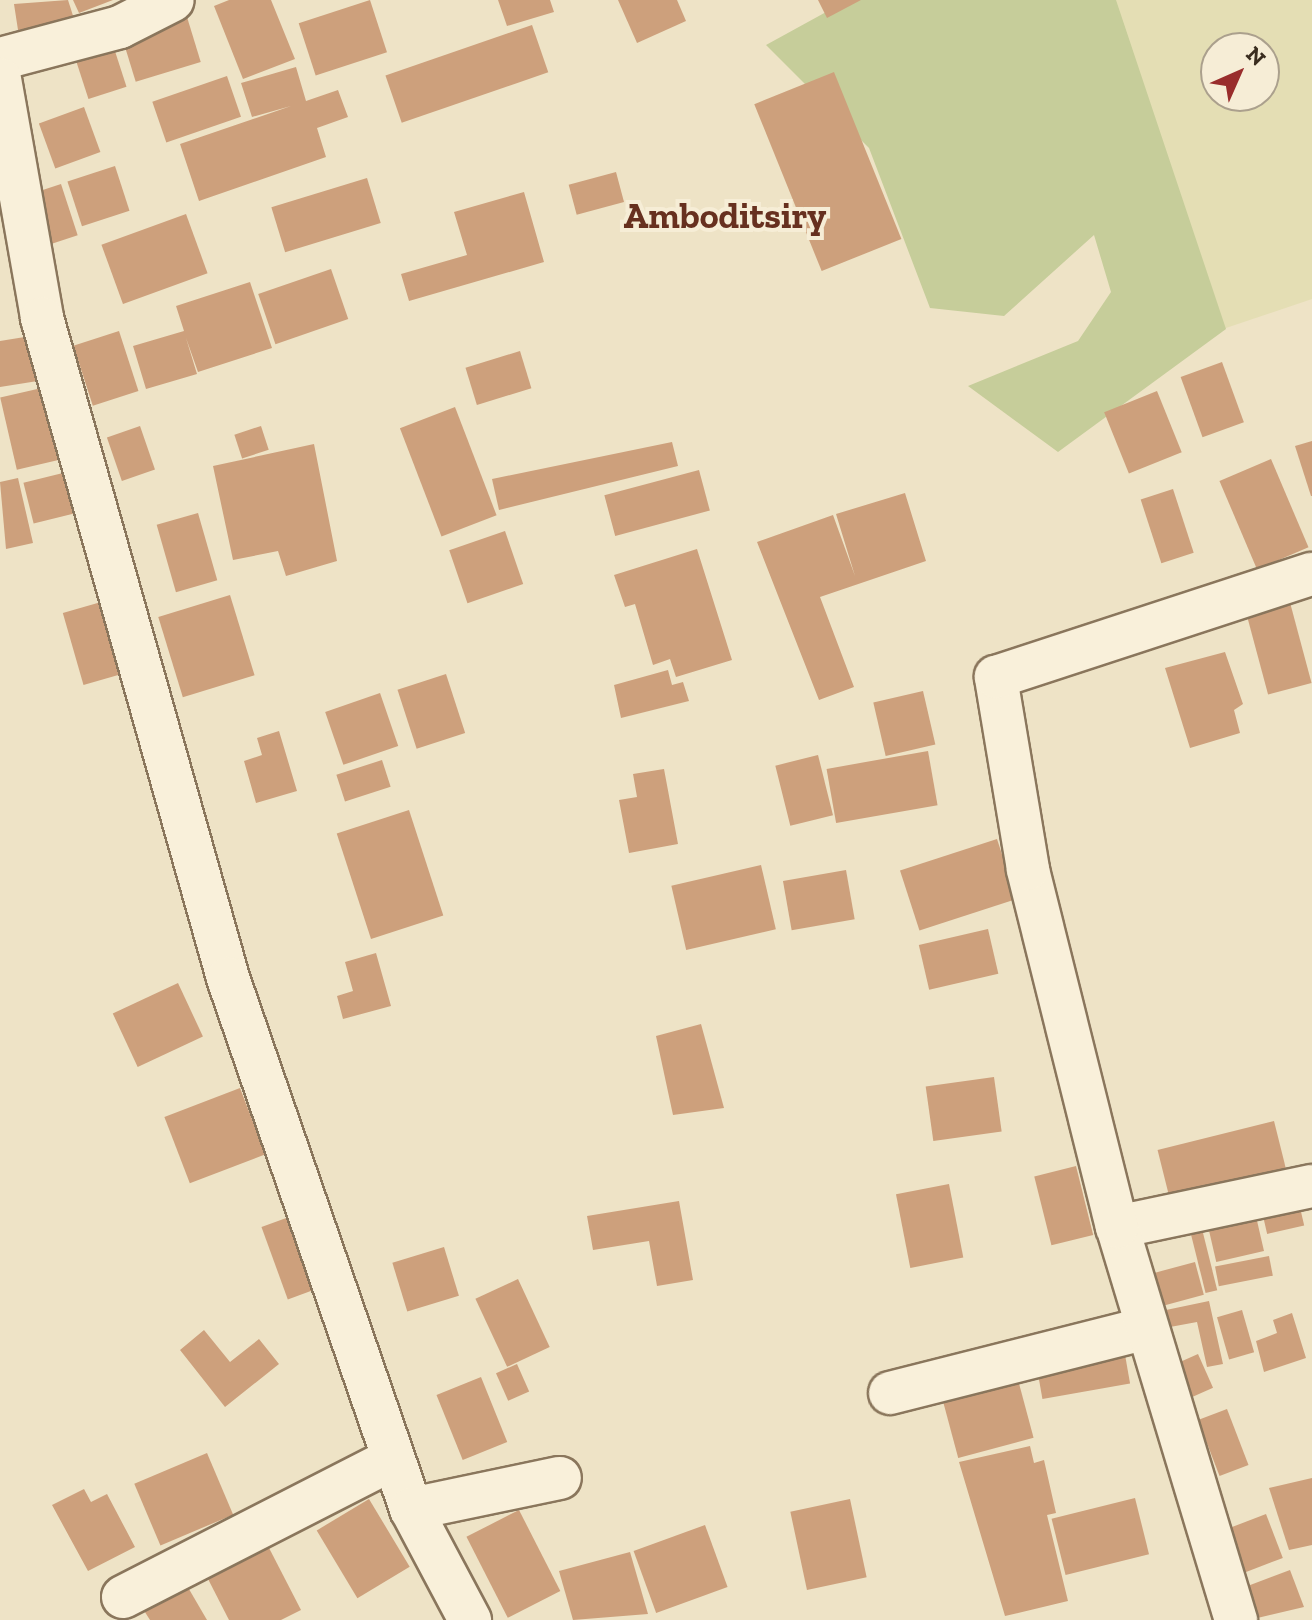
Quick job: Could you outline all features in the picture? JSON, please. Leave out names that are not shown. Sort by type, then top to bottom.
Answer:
[{"type":"street","points":[[0,59],[120,27],[173,0]]},
{"type":"street","points":[[0,79],[42,318],[228,978],[411,1509],[470,1620]]},
{"type":"street","points":[[1236,1620],[1117,1227],[1028,869],[996,677],[1312,574]]},
{"type":"street","points":[[1117,1227],[1312,1186]]},
{"type":"street","points":[[890,1393],[1146,1328]]},
{"type":"street","points":[[123,1597],[393,1459]]},
{"type":"street","points":[[411,1509],[560,1478]]},
{"type":"shaded area","points":[[1111,0],[1312,0],[1312,299],[1223,329]]},
{"type":"green space","points":[[848,0],[1116,0],[1226,329],[1058,452],[968,386],[1078,341],[1111,292],[1094,235],[1004,316],[930,308],[869,148],[766,45]]},
{"type":"building","points":[[68,0],[75,22],[18,30],[14,4]]},
{"type":"building","points":[[73,0],[113,0],[79,13]]},
{"type":"building","points":[[229,0],[271,0],[295,59],[243,79],[214,6]]},
{"type":"building","points":[[370,0],[387,52],[316,75],[299,23]]},
{"type":"building","points":[[498,0],[550,0],[554,12],[507,26]]},
{"type":"building","points":[[618,0],[677,0],[686,21],[637,43]]},
{"type":"building","points":[[818,0],[861,0],[827,18]]},
{"type":"building","points":[[187,17],[201,62],[136,82],[122,37]]},
{"type":"building","points":[[532,25],[548,72],[402,123],[385,75]]},
{"type":"building","points":[[112,42],[127,87],[88,99],[74,54]]},
{"type":"building","points":[[296,67],[306,101],[338,90],[348,117],[317,128],[326,157],[199,201],[180,144],[291,106],[252,117],[241,83]]},
{"type":"building","points":[[834,72],[901,239],[822,271],[754,104]]},
{"type":"building","points":[[227,76],[241,117],[166,142],[152,102]]},
{"type":"building","points":[[84,107],[100,152],[55,169],[39,123]]},
{"type":"building","points":[[115,166],[130,211],[82,226],[67,181]]},
{"type":"building","points":[[616,172],[624,202],[577,215],[569,185]]},
{"type":"building","points":[[367,178],[381,223],[285,252],[271,207]]},
{"type":"building","points":[[61,184],[78,235],[47,245],[31,194]]},
{"type":"building","points":[[524,192],[544,262],[409,301],[401,274],[467,255],[454,212]]},
{"type":"building","points":[[186,214],[208,273],[123,304],[101,245]]},
{"type":"building","points":[[331,269],[348,319],[275,344],[258,294]]},
{"type":"building","points":[[250,282],[272,348],[198,372],[186,338],[197,374],[146,389],[133,346],[184,331],[176,306]]},
{"type":"building","points":[[119,331],[138,391],[93,406],[73,346]]},
{"type":"building","points":[[37,335],[44,380],[0,387],[0,341]]},
{"type":"building","points":[[520,351],[531,388],[477,405],[465,368]]},
{"type":"building","points":[[1222,362],[1244,422],[1203,437],[1181,377]]},
{"type":"building","points":[[46,387],[63,459],[17,470],[0,398]]},
{"type":"building","points":[[1157,391],[1182,452],[1129,474],[1104,412]]},
{"type":"building","points":[[455,407],[497,515],[441,536],[400,428]]},
{"type":"building","points":[[140,426],[155,469],[122,481],[107,437]]},
{"type":"building","points":[[261,426],[269,450],[242,458],[234,435]]},
{"type":"building","points":[[1312,441],[1312,496],[1311,496],[1295,446]]},
{"type":"building","points":[[672,442],[678,466],[499,510],[492,479]]},
{"type":"building","points":[[314,444],[337,561],[286,576],[278,551],[233,560],[213,466]]},
{"type":"building","points":[[1271,459],[1309,547],[1257,569],[1219,481]]},
{"type":"building","points":[[699,470],[710,511],[615,536],[604,495]]},
{"type":"building","points":[[71,471],[81,512],[34,524],[23,483]]},
{"type":"building","points":[[18,478],[33,543],[6,549],[0,482]]},
{"type":"building","points":[[1173,489],[1194,553],[1161,563],[1141,500]]},
{"type":"building","points":[[905,493],[926,561],[820,597],[854,687],[819,700],[757,542],[833,515],[855,576],[836,514]]},
{"type":"building","points":[[198,513],[217,580],[176,592],[157,525]]},
{"type":"building","points":[[505,531],[523,584],[467,603],[449,550]]},
{"type":"building","points":[[697,549],[732,660],[676,677],[670,659],[653,665],[635,604],[625,607],[614,575]]},
{"type":"building","points":[[230,595],[255,675],[183,697],[158,617]]},
{"type":"building","points":[[1288,595],[1312,683],[1268,695],[1245,607]]},
{"type":"building","points":[[108,600],[129,672],[83,685],[63,613]]},
{"type":"building","points":[[1225,652],[1243,704],[1234,710],[1240,733],[1190,748],[1165,668]]},
{"type":"building","points":[[668,670],[672,685],[683,682],[689,701],[621,718],[614,685]]},
{"type":"building","points":[[446,674],[465,733],[417,749],[397,690]]},
{"type":"building","points":[[923,691],[935,745],[886,756],[873,702]]},
{"type":"building","points":[[380,693],[398,746],[343,765],[325,712]]},
{"type":"building","points":[[279,731],[297,791],[256,803],[244,761],[262,755],[257,738]]},
{"type":"building","points":[[928,751],[938,805],[836,823],[827,769]]},
{"type":"building","points":[[818,755],[833,815],[790,826],[775,766]]},
{"type":"building","points":[[382,760],[391,787],[345,801],[336,775]]},
{"type":"building","points":[[664,769],[678,844],[629,853],[619,800],[637,797],[633,774]]},
{"type":"building","points":[[409,810],[443,916],[371,939],[337,833]]},
{"type":"building","points":[[997,839],[1016,899],[919,930],[900,871]]},
{"type":"building","points":[[761,865],[776,929],[686,950],[671,886]]},
{"type":"building","points":[[846,870],[855,919],[792,930],[783,881]]},
{"type":"building","points":[[988,929],[998,974],[929,990],[919,945]]},
{"type":"building","points":[[376,953],[391,1006],[343,1019],[337,996],[353,991],[345,962]]},
{"type":"building","points":[[178,983],[203,1036],[138,1067],[113,1013]]},
{"type":"building","points":[[701,1024],[724,1108],[673,1115],[656,1036]]},
{"type":"building","points":[[994,1077],[1002,1131],[933,1141],[926,1087]]},
{"type":"building","points":[[240,1088],[265,1154],[190,1183],[164,1117]]},
{"type":"building","points":[[1274,1121],[1290,1185],[1174,1214],[1158,1150]]},
{"type":"building","points":[[1076,1166],[1093,1235],[1051,1245],[1034,1176]]},
{"type":"building","points":[[949,1184],[963,1258],[910,1268],[896,1194]]},
{"type":"building","points":[[679,1201],[693,1280],[657,1286],[649,1241],[593,1250],[587,1216]]},
{"type":"building","points":[[1299,1203],[1304,1225],[1267,1234],[1262,1212]]},
{"type":"building","points":[[1255,1212],[1264,1251],[1216,1262],[1207,1223]]},
{"type":"building","points":[[300,1213],[326,1285],[288,1299],[261,1227]]},
{"type":"building","points":[[1202,1229],[1217,1290],[1206,1293],[1190,1232]]},
{"type":"building","points":[[444,1247],[459,1296],[407,1312],[392,1263]]},
{"type":"building","points":[[1269,1256],[1273,1276],[1219,1286],[1215,1266]]},
{"type":"building","points":[[1195,1262],[1204,1295],[1161,1306],[1152,1273]]},
{"type":"building","points":[[518,1279],[550,1347],[507,1367],[475,1299]]},
{"type":"building","points":[[1209,1301],[1223,1364],[1207,1367],[1197,1322],[1170,1327],[1166,1310]]},
{"type":"building","points":[[1242,1310],[1254,1352],[1229,1359],[1217,1317]]},
{"type":"building","points":[[1292,1313],[1306,1358],[1264,1372],[1256,1341],[1277,1333],[1273,1320]]},
{"type":"building","points":[[204,1330],[230,1362],[259,1339],[279,1364],[225,1407],[180,1350]]},
{"type":"building","points":[[1124,1349],[1130,1383],[1042,1399],[1036,1364]]},
{"type":"building","points":[[1198,1354],[1213,1388],[1187,1400],[1172,1366]]},
{"type":"building","points":[[517,1364],[529,1391],[508,1401],[496,1373]]},
{"type":"building","points":[[1017,1376],[1034,1438],[958,1458],[942,1396]]},
{"type":"building","points":[[481,1377],[507,1442],[463,1460],[436,1395]]},
{"type":"building","points":[[1227,1409],[1249,1465],[1220,1476],[1198,1420]]},
{"type":"building","points":[[1030,1446],[1034,1463],[1044,1460],[1056,1513],[1047,1515],[1068,1601],[1005,1616],[959,1462]]},
{"type":"building","points":[[207,1453],[233,1515],[160,1546],[134,1484]]},
{"type":"building","points":[[1312,1478],[1312,1545],[1289,1550],[1269,1488]]},
{"type":"building","points":[[84,1489],[91,1502],[107,1494],[135,1547],[88,1571],[52,1505]]},
{"type":"building","points":[[1135,1498],[1149,1554],[1066,1575],[1052,1519]]},
{"type":"building","points":[[369,1499],[410,1567],[357,1598],[317,1530]]},
{"type":"building","points":[[850,1499],[867,1577],[807,1590],[790,1512]]},
{"type":"building","points":[[519,1510],[560,1591],[508,1618],[466,1537]]},
{"type":"building","points":[[1266,1514],[1283,1558],[1239,1575],[1222,1531]]},
{"type":"building","points":[[705,1525],[728,1587],[656,1613],[634,1551]]},
{"type":"building","points":[[268,1546],[301,1610],[281,1620],[229,1620],[207,1577]]},
{"type":"building","points":[[630,1552],[648,1614],[573,1620],[559,1571]]},
{"type":"building","points":[[1290,1570],[1304,1607],[1249,1620],[1237,1590]]},
{"type":"building","points":[[186,1584],[207,1620],[150,1620],[143,1609]]},
{"type":"district","name":"Amboditsiry","points":[[725,216]]}]
